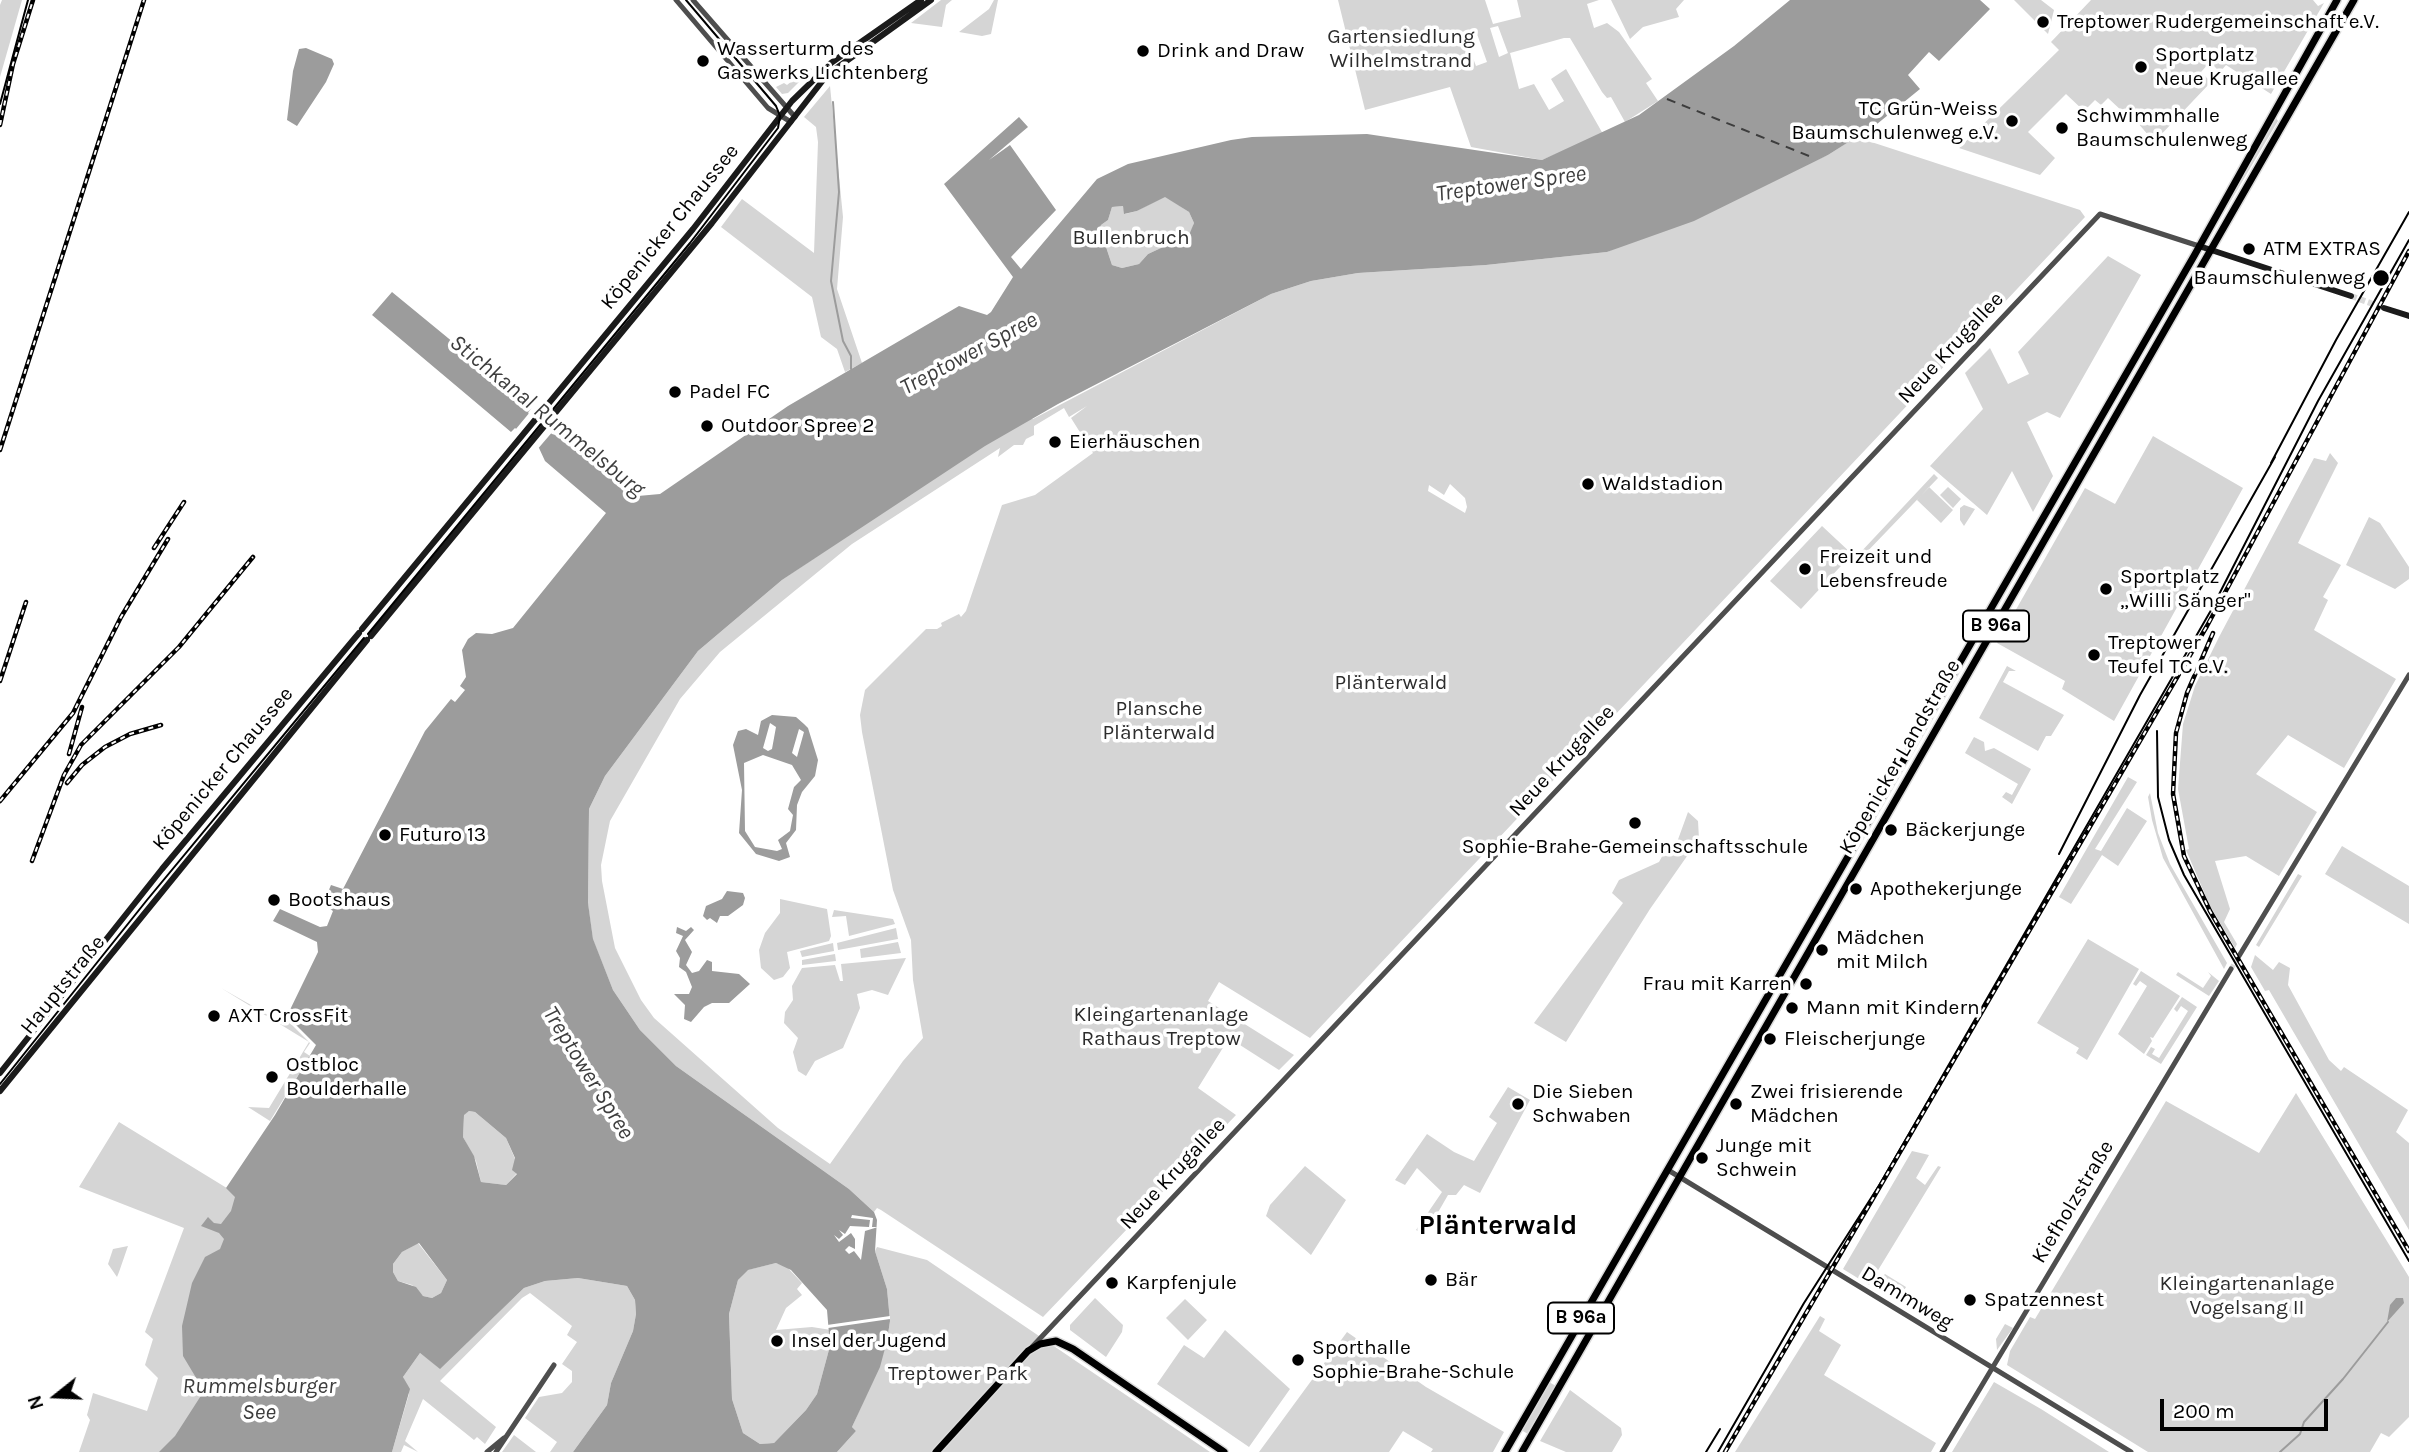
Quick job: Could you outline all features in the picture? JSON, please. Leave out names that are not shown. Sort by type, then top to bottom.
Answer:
[{"type":"main road","points":[[826,71],[921,0]]},
{"type":"main road","points":[[826,71],[930,0]]},
{"type":"main road","name":"Köpenicker Landstraße","points":[[1505,1452],[2199,246],[2337,0]]},
{"type":"main road","name":"Köpenicker Landstraße","points":[[2330,12],[2352,3]]},
{"type":"main road","name":"Köpenicker Landstraße","points":[[1522,1452],[2352,3]]},
{"type":"main road","name":"Köpenicker Chaussee","points":[[115,928],[693,229],[786,108],[826,71]]},
{"type":"main road","name":"Köpenicker Chaussee","points":[[153,902],[712,223],[793,120],[826,71]]},
{"type":"main road","points":[[2199,246],[2351,296]]},
{"type":"main road","points":[[2384,308],[2409,316]]},
{"type":"main road","name":"Hauptstraße","points":[[0,1091],[153,902]]},
{"type":"main road","name":"Hauptstraße","points":[[0,1073],[115,928]]},
{"type":"main road","points":[[54,1005],[65,1012]]},
{"type":"main road","points":[[936,1452],[1028,1350],[1049,1341],[1060,1342],[1073,1349],[1224,1452]]},
{"type":"street","points":[[676,0],[766,106],[780,116],[793,120]]},
{"type":"street","points":[[693,0],[786,108],[793,120]]},
{"type":"street","name":"Neue Krugallee","points":[[1028,1350],[2100,214],[2199,246]]},
{"type":"street","points":[[2239,956],[2409,676]]},
{"type":"street","name":"Kiefholzstraße","points":[[1942,1452],[2231,969]]},
{"type":"street","name":"Dammweg","points":[[1668,1170],[2131,1452]]},
{"type":"street","points":[[496,1452],[554,1365]]},
{"type":"street","points":[[487,1452],[504,1438]]},
{"type":"green space","points":[[2,0],[22,0],[0,77],[0,5]]},
{"type":"green space","points":[[941,0],[952,0],[946,5],[942,27],[911,23]]},
{"type":"green space","points":[[994,0],[998,0],[991,34],[982,36],[959,32],[989,9]]},
{"type":"green space","name":"Gartensiedlung Wilhelmstrand","points":[[1338,0],[1485,0],[1493,24],[1521,17],[1517,0],[1599,0],[1587,4],[1594,28],[1607,23],[1619,32],[1652,79],[1646,83],[1658,101],[1625,122],[1611,97],[1607,98],[1602,92],[1570,38],[1564,38],[1510,53],[1519,89],[1534,84],[1549,110],[1564,101],[1551,79],[1566,69],[1603,134],[1542,160],[1471,147],[1450,87],[1365,110]],"holes":[[[1498,26],[1508,53],[1499,57],[1490,28]],[[1476,31],[1487,62],[1476,66],[1464,35]]]},
{"type":"green space","points":[[1611,0],[1684,0],[1676,9],[1679,17],[1643,27],[1630,39]]},
{"type":"green space","name":"Treptower Rudergemeinschaft e.V.","points":[[2014,0],[2041,0],[2054,10],[2048,34]]},
{"type":"green space","points":[[2091,0],[2313,0],[2318,6],[2324,3],[2271,94],[2226,65],[2220,72],[2210,62],[2201,72],[2211,82],[2154,142],[2127,110],[2124,113],[2108,98],[2101,105],[2095,100],[2084,111],[2066,94],[2028,132],[2055,158],[2040,175],[1959,148],[2059,50],[2051,42]]},
{"type":"green space","points":[[800,68],[812,69],[788,93],[782,94],[776,87],[784,83],[787,85],[803,72]]},
{"type":"green space","points":[[830,86],[843,217],[837,289],[862,363],[845,372],[837,349],[821,337],[812,297],[721,227],[742,199],[814,253],[818,142],[816,127],[804,117]]},
{"type":"green space","points":[[2276,118],[2278,121],[2210,236],[2252,158]]},
{"type":"green space","name":"Plänterwald","points":[[1856,137],[2080,210],[2085,217],[1310,1038],[1219,982],[1208,1001],[1294,1055],[1279,1070],[1229,1038],[1198,1088],[1236,1115],[1043,1317],[881,1210],[877,1208],[874,1212],[849,1189],[676,1066],[640,1030],[613,990],[593,940],[588,904],[589,809],[605,776],[698,651],[782,580],[1024,416],[1033,419],[1271,294],[1311,281],[1358,273],[1486,265],[1607,252],[1828,155]],"holes":[[[1087,406],[1071,418],[1093,453],[1035,495],[1002,505],[966,611],[961,617],[959,614],[941,623],[942,626],[937,629],[926,629],[865,690],[860,715],[862,732],[893,890],[911,940],[913,980],[923,1038],[903,1061],[830,1164],[778,1128],[654,1018],[641,1000],[615,948],[602,881],[601,865],[610,821],[680,699],[720,652],[852,544],[1000,448],[998,457],[1014,445],[1023,445],[1026,439],[1034,435],[1034,426],[1064,408],[1069,417]],[[1450,484],[1465,498],[1465,513],[1428,491],[1429,485],[1444,495]]]},
{"type":"green space","name":"Bullenbruch","points":[[1165,196],[1189,212],[1194,223],[1190,235],[1148,254],[1139,264],[1122,268],[1112,265],[1105,244],[1096,235],[1101,225],[1108,220],[1112,207],[1123,206],[1125,214],[1137,211]]},
{"type":"green space","points":[[2108,256],[2141,275],[2060,418],[2047,412],[2027,422],[2053,476],[2033,512],[2012,471],[1987,515],[1930,466],[1983,409],[1965,373],[1990,348],[2008,384],[2029,374],[2018,352]]},
{"type":"green space","name":"Sportplatz „Willi Sänger\"","points":[[2153,436],[2243,488],[2114,721],[2062,689],[2065,681],[1997,643],[2085,488],[2115,504]]},
{"type":"green space","points":[[2330,453],[2338,463],[2298,543],[2341,565],[2323,597],[2328,600],[2314,630],[2396,679],[2344,768],[2288,735],[2256,774],[2317,812],[2279,876],[2246,856],[2215,861],[2230,909],[2224,922],[2237,944],[2235,948],[2210,906],[2186,850],[2189,849],[2178,789],[2183,724],[2195,686],[2219,637],[2314,458],[2326,461]]},
{"type":"green space","points":[[1934,474],[1938,478],[1862,557],[1859,554]]},
{"type":"green space","points":[[1929,487],[1953,510],[1941,523],[1917,500]]},
{"type":"green space","points":[[1948,487],[1961,499],[1953,508],[1940,495]]},
{"type":"green space","points":[[1964,505],[1975,509],[1964,526],[1960,520],[1960,508]]},
{"type":"green space","points":[[2369,517],[2380,523],[2409,567],[2409,579],[2395,589],[2346,565]]},
{"type":"green space","points":[[1822,526],[1852,554],[1801,609],[1770,581]]},
{"type":"green space","points":[[2007,666],[2016,671],[2009,671],[2003,682],[2064,715],[2051,736],[2046,736],[2038,751],[1979,718]]},
{"type":"green space","points":[[1974,737],[1984,742],[1985,751],[1994,748],[2031,769],[2012,804],[2002,797],[2006,792],[2012,795],[2018,784],[1965,753]]},
{"type":"green space","points":[[2128,777],[2137,782],[2095,849],[2101,851],[2127,808],[2147,821],[2118,866],[2102,855],[2071,904],[2059,897]]},
{"type":"green space","points":[[2150,793],[2158,833],[2170,864],[2227,963],[2224,969],[2163,858],[2152,820],[2148,797]]},
{"type":"green space","points":[[1688,812],[1698,821],[1699,839],[1650,909],[1566,1042],[1534,1023],[1623,903],[1612,893],[1619,880],[1659,862],[1664,853],[1666,855],[1676,845]]},
{"type":"green space","points":[[2342,846],[2409,886],[2409,924],[2325,874]]},
{"type":"green space","points":[[2298,874],[2302,876],[2259,947],[2256,945]]},
{"type":"green space","points":[[780,899],[827,909],[831,936],[829,941],[787,952],[790,968],[783,977],[774,980],[761,968],[759,950],[765,933],[780,913]]},
{"type":"green space","points":[[834,910],[893,919],[895,924],[849,936],[846,916],[832,917]]},
{"type":"green space","points":[[896,928],[898,939],[838,950],[837,943]]},
{"type":"green space","points":[[2088,939],[2139,969],[2087,1060],[2076,1053],[2079,1048],[2037,1023]]},
{"type":"green space","points":[[898,942],[901,953],[861,958],[860,949]]},
{"type":"green space","points":[[833,943],[834,951],[802,957],[800,951]]},
{"type":"green space","points":[[835,954],[836,961],[802,965],[802,960]]},
{"type":"green space","points":[[2255,955],[2273,970],[2279,962],[2290,968],[2288,985],[2329,1060],[2341,1071],[2344,1067],[2408,1110],[2396,1132],[2409,1143],[2409,1230],[2269,990],[2265,991],[2251,967]]},
{"type":"green space","points":[[906,958],[888,995],[872,990],[857,994],[860,1008],[843,1048],[815,1061],[806,1076],[798,1071],[793,1052],[798,1038],[784,1023],[785,1012],[793,1000],[792,986],[802,968],[835,965],[840,981],[843,981],[841,964]]},
{"type":"green space","points":[[2141,971],[2180,996],[2153,1038],[2150,1037],[2152,1041],[2144,1054],[2118,1034],[2147,986],[2140,981],[2136,986],[2133,984]]},
{"type":"green space","points":[[2178,972],[2203,988],[2211,976],[2208,972],[2219,981],[2209,996],[2176,975]]},
{"type":"green space","points":[[221,988],[272,1017],[287,1020],[309,1042]]},
{"type":"green space","points":[[2182,997],[2197,1007],[2161,1064],[2146,1055],[2151,1047],[2155,1049],[2152,1054],[2159,1058],[2188,1011],[2181,1006],[2177,1012],[2174,1009]]},
{"type":"green space","points":[[309,1042],[304,1052],[310,1056],[270,1121],[248,1107],[269,1108]]},
{"type":"green space","points":[[1508,1087],[1530,1100],[1480,1193],[1464,1185],[1456,1195],[1448,1195],[1425,1235],[1416,1230],[1442,1192],[1417,1168],[1405,1185],[1395,1180],[1427,1134],[1454,1152],[1474,1161],[1497,1123],[1489,1117]]},
{"type":"green space","name":"Kleingartenanlage Vogelsang II","points":[[2296,1093],[2409,1277],[2409,1417],[2389,1437],[2381,1433],[2370,1452],[2148,1452],[2007,1365],[2010,1351],[2030,1317],[2035,1319],[2166,1101],[2259,1153]]},
{"type":"green space","points":[[475,1112],[506,1138],[515,1159],[517,1173],[506,1185],[481,1182],[476,1161],[463,1137],[464,1114]]},
{"type":"green space","points":[[119,1122],[230,1190],[239,1201],[210,1394],[166,1452],[79,1452],[90,1420],[87,1415],[93,1393],[147,1411],[158,1378],[145,1365],[153,1339],[145,1332],[184,1228],[79,1187]]},
{"type":"green space","points":[[1912,1151],[1929,1155],[1916,1178],[1925,1185],[1938,1166],[1941,1167],[1869,1285],[1843,1269]]},
{"type":"green space","points":[[1305,1166],[1346,1200],[1311,1255],[1266,1216],[1270,1205]]},
{"type":"green space","points":[[418,1243],[447,1280],[441,1293],[432,1298],[423,1296],[412,1285],[398,1281],[393,1272],[393,1264],[402,1252]]},
{"type":"green space","points":[[128,1246],[117,1277],[108,1264],[113,1249]]},
{"type":"green space","name":"Treptower Park","points":[[877,1247],[927,1260],[1210,1452],[837,1452],[856,1431],[852,1427],[879,1367],[887,1341],[890,1321],[887,1289],[875,1251]]},
{"type":"green space","points":[[776,1263],[787,1267],[802,1283],[797,1289],[802,1295],[786,1308],[776,1330],[812,1327],[831,1330],[830,1346],[817,1394],[806,1410],[774,1443],[760,1444],[743,1433],[732,1399],[729,1314],[738,1280],[747,1270]]},
{"type":"green space","points":[[1885,1274],[1906,1287],[1899,1299],[1884,1290],[1887,1286],[1882,1277]]},
{"type":"green space","points":[[578,1278],[627,1286],[635,1300],[636,1314],[633,1331],[611,1383],[607,1405],[573,1452],[550,1452],[557,1442],[525,1418],[539,1397],[562,1393],[572,1382],[572,1371],[562,1364],[577,1342],[567,1335],[572,1326],[530,1293],[440,1381],[496,1427],[485,1444],[477,1437],[474,1440],[423,1399],[405,1441],[418,1452],[404,1445],[401,1452],[392,1452],[409,1394],[403,1377],[420,1353],[440,1368],[524,1288],[545,1281]]},
{"type":"green space","points":[[1095,1298],[1123,1325],[1122,1332],[1106,1357],[1070,1330],[1070,1325]]},
{"type":"green space","points":[[1185,1299],[1207,1320],[1188,1340],[1166,1318]]},
{"type":"green space","points":[[1820,1316],[1825,1319],[1819,1331],[1841,1345],[1824,1375],[1936,1443],[1931,1452],[1735,1452]]},
{"type":"green space","points":[[2005,1324],[2013,1328],[1997,1350],[1996,1339]]},
{"type":"green space","points":[[1225,1330],[1290,1389],[1249,1447],[1157,1384],[1184,1345],[1204,1358]]},
{"type":"green space","points":[[1347,1332],[1426,1387],[1504,1432],[1493,1452],[1431,1452],[1433,1449],[1403,1431],[1389,1452],[1259,1452]]},
{"type":"green space","points":[[1549,1382],[1556,1386],[1528,1434],[1521,1430]]},
{"type":"green space","points":[[1994,1382],[2041,1409],[2109,1452],[1952,1452]]},
{"type":"green space","points":[[1570,1390],[1621,1428],[1622,1435],[1612,1452],[1566,1452],[1540,1441]]},
{"type":"green space","points":[[514,1435],[536,1452],[502,1452]]},
{"type":"water","points":[[1790,0],[1980,0],[1990,9],[1939,61],[1929,52],[1908,75],[1920,89],[1877,124],[1828,155],[1694,221],[1607,252],[1486,265],[1358,273],[1311,281],[1271,294],[1058,404],[985,446],[782,580],[698,651],[605,776],[589,809],[588,903],[593,939],[613,990],[640,1030],[676,1066],[849,1189],[874,1212],[877,1220],[875,1251],[887,1289],[890,1321],[887,1341],[880,1367],[852,1427],[856,1431],[837,1452],[573,1452],[607,1405],[611,1383],[633,1331],[636,1314],[635,1300],[627,1286],[578,1278],[545,1281],[524,1288],[440,1369],[420,1353],[403,1377],[410,1389],[392,1452],[159,1452],[175,1436],[204,1391],[183,1356],[182,1326],[192,1283],[205,1257],[220,1249],[224,1239],[219,1233],[201,1226],[208,1217],[214,1223],[221,1224],[231,1211],[235,1197],[226,1188],[275,1115],[316,1045],[287,1016],[318,952],[317,942],[273,921],[280,909],[320,927],[327,926],[333,911],[323,904],[331,885],[343,889],[425,731],[451,699],[455,702],[465,690],[460,686],[466,677],[462,650],[468,639],[476,633],[492,634],[513,628],[606,513],[545,461],[539,448],[515,428],[511,432],[372,315],[392,292],[532,407],[528,413],[552,434],[566,438],[638,496],[660,494],[788,406],[959,306],[987,315],[991,312],[1013,277],[944,184],[1019,117],[1028,127],[989,160],[1010,145],[1056,210],[1011,257],[1021,269],[1097,179],[1128,164],[1252,137],[1367,134],[1542,160],[1639,115],[1734,46]],"holes":[[[1165,197],[1189,212],[1194,223],[1189,235],[1148,254],[1139,264],[1122,268],[1112,265],[1105,244],[1097,235],[1101,225],[1108,220],[1112,207],[1123,206],[1124,214],[1137,211]],[[469,1111],[475,1112],[506,1138],[515,1158],[512,1170],[517,1174],[506,1185],[481,1182],[474,1156],[463,1137],[464,1115]],[[419,1243],[447,1280],[441,1293],[432,1298],[423,1296],[416,1287],[398,1281],[393,1272],[393,1264],[402,1252]],[[776,1263],[791,1270],[827,1310],[830,1346],[817,1394],[806,1410],[774,1443],[760,1444],[743,1433],[732,1399],[729,1314],[738,1280],[748,1270]]]},
{"type":"water","points":[[306,48],[332,59],[334,64],[326,82],[297,126],[287,120],[293,71],[299,49]]},
{"type":"water","points":[[772,715],[796,717],[808,728],[818,760],[815,776],[802,792],[797,805],[796,830],[786,843],[790,857],[779,861],[756,854],[739,833],[742,790],[733,745],[738,731],[746,729],[758,735],[761,721]],"holes":[[[770,723],[776,727],[772,749],[768,751],[763,748]],[[799,729],[804,732],[797,757],[792,753]],[[763,755],[792,765],[801,780],[794,787],[788,809],[793,815],[790,831],[778,840],[782,849],[777,851],[755,847],[745,831],[744,763]]]},
{"type":"water","points":[[727,891],[743,893],[743,905],[728,916],[720,916],[717,923],[710,918],[707,920],[703,916],[706,906],[722,899]]},
{"type":"water","points":[[677,927],[686,931],[691,927],[694,930],[685,940],[692,952],[686,965],[692,973],[699,971],[707,960],[712,962],[712,971],[739,974],[750,984],[729,1003],[712,1003],[704,1007],[691,1022],[684,1019],[685,1005],[674,994],[689,994],[692,987],[686,972],[679,967],[680,958],[676,951],[683,936],[676,933]]},
{"type":"water","points":[[2396,1298],[2403,1298],[2404,1303],[2387,1322],[2390,1305]]},
{"type":"pier","points":[[535,406],[532,412],[554,430],[536,451],[515,433],[511,435]]},
{"type":"pier","points":[[852,1215],[873,1218],[872,1227],[878,1227],[865,1231],[861,1260],[854,1251],[849,1254],[845,1250],[849,1246],[855,1249],[855,1239],[851,1233],[839,1242],[834,1235],[839,1239],[843,1235],[839,1230],[845,1234],[850,1226],[869,1227],[870,1220],[851,1218]]},
{"type":"pier","points":[[890,1316],[890,1319],[828,1328],[827,1325]]},
{"type":"waterway","points":[[833,102],[839,192],[831,281],[843,341],[851,356],[851,369]]},
{"type":"waterway","points":[[2280,1452],[2300,1434],[2304,1422],[2343,1379],[2388,1322]]},
{"type":"ferry route","points":[[1667,99],[1809,156]]},
{"type":"tunnel","points":[[2351,296],[2384,308]]},
{"type":"tunnel","points":[[2231,969],[2239,956]]},
{"type":"tram line","points":[[0,104],[28,0]]},
{"type":"tram line","points":[[368,634],[690,243],[778,128],[780,116],[776,106],[686,0]]},
{"type":"tram line","points":[[2271,463],[2336,340],[2409,212]]},
{"type":"tram line","points":[[1718,1452],[1804,1303],[1880,1184],[2210,612],[2318,401],[2409,240]]},
{"type":"tram line","points":[[2059,854],[2140,695],[2275,457]]},
{"type":"tram line","points":[[0,1084],[147,900],[364,638]]},
{"type":"tram line","points":[[2157,731],[2158,797],[2169,840],[2184,875],[2409,1261]]},
{"type":"tram line","points":[[1706,1452],[1720,1429]]},
{"type":"railway","points":[[0,125],[13,64],[33,0]]},
{"type":"railway","points":[[0,450],[144,0]]},
{"type":"railway","points":[[1725,1452],[2207,626],[2409,251]]},
{"type":"railway","points":[[154,548],[184,502]]},
{"type":"railway","points":[[0,801],[73,713],[121,617],[168,539]]},
{"type":"railway","points":[[32,861],[64,775],[81,745],[179,647],[253,557]]},
{"type":"railway","points":[[0,681],[26,602]]},
{"type":"railway","points":[[2213,633],[2187,693],[2176,733],[2173,794],[2184,856],[2210,911],[2409,1251]]},
{"type":"railway","points":[[69,754],[82,707]]},
{"type":"railway","points":[[67,783],[82,765],[105,747],[130,734],[161,725]]},
{"type":"place","name":"Treptower Rudergemeinschaft e.V.","points":[[2043,22]]},
{"type":"place","name":"Drink and Draw","points":[[1143,51]]},
{"type":"place","name":"Wasserturm des Gaswerks Lichtenberg","points":[[703,61]]},
{"type":"place","name":"Sportplatz Neue Krugallee","points":[[2141,67]]},
{"type":"place","name":"TC Grün-Weiss Baumschulenweg e.V.","points":[[2012,121]]},
{"type":"place","name":"Schwimmhalle Baumschulenweg","points":[[2062,128]]},
{"type":"place","name":"ATM EXTRAS","points":[[2249,249]]},
{"type":"place","name":"Baumschulenweg","points":[[2381,278]]},
{"type":"place","name":"Padel FC","points":[[675,392]]},
{"type":"place","name":"Outdoor Spree 2","points":[[707,426]]},
{"type":"place","name":"Eierhäuschen","points":[[1055,442]]},
{"type":"place","name":"Waldstadion","points":[[1588,484]]},
{"type":"place","name":"Freizeit und Lebensfreude","points":[[1805,569]]},
{"type":"place","name":"Sportplatz „Willi Sänger\"","points":[[2106,589]]},
{"type":"place","name":"Treptower Teufel TC e.V.","points":[[2094,655]]},
{"type":"place","name":"Sophie-Brahe-Gemeinschaftsschule","points":[[1635,823]]},
{"type":"place","name":"Bäckerjunge","points":[[1891,830]]},
{"type":"place","name":"Futuro 13","points":[[385,835]]},
{"type":"place","name":"Apothekerjunge","points":[[1856,889]]},
{"type":"place","name":"Bootshaus","points":[[274,900]]},
{"type":"place","name":"Mädchen mit Milch","points":[[1822,950]]},
{"type":"place","name":"Frau mit Karren","points":[[1806,984]]},
{"type":"place","name":"Mann mit Kindern","points":[[1792,1008]]},
{"type":"place","name":"AXT CrossFit","points":[[214,1016]]},
{"type":"place","name":"Fleischerjunge","points":[[1770,1039]]},
{"type":"place","name":"Ostbloc Boulderhalle","points":[[272,1077]]},
{"type":"place","name":"Die Sieben Schwaben","points":[[1518,1104]]},
{"type":"place","name":"Zwei frisierende Mädchen","points":[[1736,1104]]},
{"type":"place","name":"Junge mit Schwein","points":[[1702,1158]]},
{"type":"place","name":"Bär","points":[[1431,1280]]},
{"type":"place","name":"Karpfenjule","points":[[1112,1283]]},
{"type":"place","name":"Spatzennest","points":[[1970,1300]]},
{"type":"place","name":"Insel der Jugend","points":[[777,1341]]},
{"type":"place","name":"Sporthalle Sophie-Brahe-Schule","points":[[1298,1360]]},
{"type":"district","name":"Plänterwald","points":[[1498,1226]]},
{"type":"water label","name":"Treptower Spree","points":[[1511,184]]},
{"type":"water label","name":"Treptower Spree","points":[[969,354]]},
{"type":"water label","name":"Stichkanal Rummelsburg","points":[[547,416]]},
{"type":"water label","name":"Treptower Spree","points":[[588,1073]]},
{"type":"water label","name":"Rummelsburger See","points":[[259,1399]]},
{"type":"park label","name":"Plansche Plänterwald","points":[[1159,721]]},
{"type":"park label","name":"Kleingartenanlage Rathaus Treptow","points":[[1161,1027]]}]
